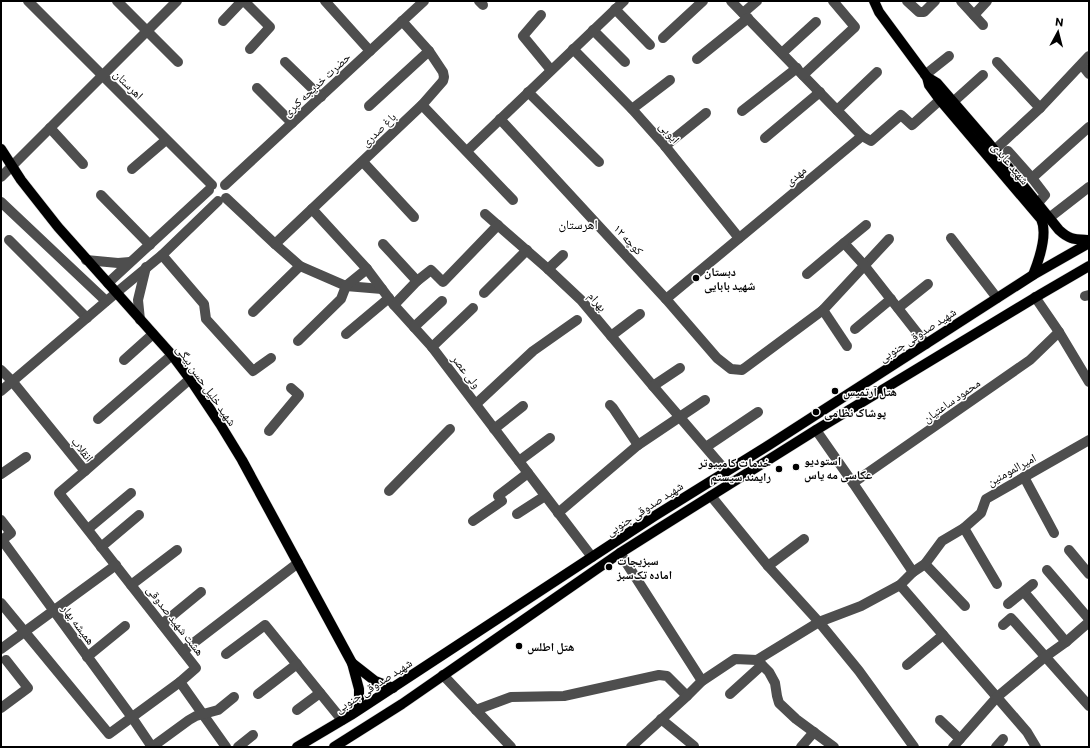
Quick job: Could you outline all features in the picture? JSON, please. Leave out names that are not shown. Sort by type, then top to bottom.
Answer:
[{"type":"main road","name":"شهید عابدی","points":[[874,1],[880,12],[926,76],[929,85],[940,100],[1038,203],[1059,230],[1066,236],[1089,241]]},
{"type":"main road","name":"شهید عابدی","points":[[926,76],[937,83],[953,102],[1044,224],[1038,262],[1033,275]]},
{"type":"main road","name":"شهید خلیل حسن بیگی","points":[[1,149],[21,180],[58,227],[172,355],[190,379],[242,460],[352,662]]},
{"type":"main road","name":"شهید صدوقی جنوبی","points":[[297,747],[393,688],[652,517],[769,445],[1033,275],[1089,241]]},
{"type":"main road","name":"شهید صدوقی جنوبی","points":[[334,747],[402,704],[620,553],[816,430],[1035,297],[1089,266]]},
{"type":"main road","points":[[769,445],[775,456]]},
{"type":"main road","points":[[352,662],[375,681],[393,688]]},
{"type":"main road","points":[[346,717],[359,699],[359,689],[352,662]]},
{"type":"street","name":"اهرستان","points":[[28,1],[211,187]]},
{"type":"street","points":[[117,1],[178,62]]},
{"type":"street","points":[[1,176],[177,1]]},
{"type":"street","points":[[223,21],[243,1],[270,27],[250,49]]},
{"type":"street","points":[[325,1],[370,51]]},
{"type":"street","name":"حضرت خدیجه کبری","points":[[225,186],[424,1]]},
{"type":"street","points":[[467,151],[624,1]]},
{"type":"street","points":[[663,38],[703,1]]},
{"type":"street","points":[[731,1],[862,136],[871,141],[902,115],[912,125],[940,100]]},
{"type":"street","points":[[697,59],[746,16],[758,1]]},
{"type":"street","points":[[742,111],[800,72],[855,27],[833,1]]},
{"type":"street","points":[[907,1],[922,13],[935,1]]},
{"type":"street","points":[[961,1],[983,25]]},
{"type":"street","points":[[974,15],[987,1]]},
{"type":"street","points":[[615,9],[650,45]]},
{"type":"street","points":[[541,14],[522,36],[551,70]]},
{"type":"street","name":"باغ صدری","points":[[275,244],[422,105],[443,81],[443,72],[429,51],[402,21]]},
{"type":"street","points":[[782,53],[816,22]]},
{"type":"street","points":[[593,30],[625,62]]},
{"type":"street","name":"ایوبی","points":[[574,49],[665,146],[739,238]]},
{"type":"street","points":[[369,106],[429,51]]},
{"type":"street","points":[[926,76],[949,56]]},
{"type":"street","points":[[991,153],[1040,108],[1089,56]]},
{"type":"street","points":[[285,62],[321,97]]},
{"type":"street","points":[[997,62],[1040,108]]},
{"type":"street","points":[[1082,65],[1089,74]]},
{"type":"street","points":[[837,110],[877,72]]},
{"type":"street","points":[[953,102],[983,75]]},
{"type":"street","points":[[632,110],[670,80]]},
{"type":"street","points":[[257,88],[292,123]]},
{"type":"street","points":[[528,92],[599,162]]},
{"type":"street","points":[[765,138],[820,92]]},
{"type":"street","points":[[422,105],[513,200]]},
{"type":"street","points":[[665,146],[706,113]]},
{"type":"street","name":"کوچه ۱۲","points":[[500,119],[666,299],[717,358],[731,370],[742,370],[823,310]]},
{"type":"street","points":[[1032,178],[1089,127]]},
{"type":"street","points":[[50,128],[82,164]]},
{"type":"street","name":"مهدی","points":[[666,299],[862,136]]},
{"type":"street","points":[[132,169],[166,140]]},
{"type":"street","points":[[1008,151],[1032,178],[1044,195],[1038,203]]},
{"type":"street","points":[[362,162],[414,217]]},
{"type":"street","points":[[1,391],[146,268],[228,195],[228,190],[225,186],[221,183],[216,183],[211,187],[108,283]]},
{"type":"street","points":[[211,187],[209,194],[212,199],[216,201],[222,199]]},
{"type":"street","points":[[1049,218],[1089,187]]},
{"type":"street","points":[[101,194],[150,245]]},
{"type":"street","points":[[222,199],[300,266],[346,286],[382,289]]},
{"type":"street","points":[[1,202],[106,301]]},
{"type":"street","name":"ولی عصر","points":[[312,209],[367,269],[391,301],[432,348],[592,557]]},
{"type":"street","name":"بهرام","points":[[485,214],[548,269],[580,300],[726,471]]},
{"type":"street","points":[[807,274],[866,225]]},
{"type":"street","points":[[346,334],[432,270],[443,282],[498,226]]},
{"type":"street","points":[[951,238],[998,298]]},
{"type":"street","points":[[847,346],[823,310],[889,239]]},
{"type":"street","points":[[9,240],[86,318]]},
{"type":"street","points":[[844,243],[864,265],[926,344]]},
{"type":"street","points":[[383,244],[417,281]]},
{"type":"street","points":[[484,293],[527,250]]},
{"type":"street","points":[[162,254],[204,304],[206,319],[253,371],[271,358]]},
{"type":"street","points":[[548,269],[563,255]]},
{"type":"street","points":[[86,260],[118,263],[130,262]]},
{"type":"street","points":[[254,312],[300,266]]},
{"type":"street","points":[[140,320],[138,300],[146,268]]},
{"type":"street","points":[[298,341],[340,299],[346,286],[367,269]]},
{"type":"street","points":[[898,308],[928,284]]},
{"type":"street","points":[[1035,297],[1059,332],[1089,382]]},
{"type":"street","points":[[855,329],[891,299]]},
{"type":"street","points":[[414,327],[442,301]]},
{"type":"street","points":[[432,348],[473,308]]},
{"type":"street","points":[[611,336],[640,314]]},
{"type":"street","points":[[476,404],[533,351],[577,320]]},
{"type":"street","name":"محمود ساعتیان","points":[[853,483],[1030,360],[1059,332]]},
{"type":"street","points":[[124,360],[153,334]]},
{"type":"street","points":[[98,419],[172,355]]},
{"type":"street","points":[[653,386],[680,368]]},
{"type":"street","name":"انقلاب","points":[[1,370],[12,381],[85,472],[59,493],[116,565]]},
{"type":"street","points":[[85,472],[190,379]]},
{"type":"street","points":[[269,431],[298,395],[291,388]]},
{"type":"street","points":[[558,513],[638,445],[705,400]]},
{"type":"street","points":[[610,405],[638,445]]},
{"type":"street","points":[[494,429],[523,406]]},
{"type":"street","points":[[706,447],[758,412]]},
{"type":"street","points":[[389,491],[450,429]]},
{"type":"street","points":[[816,430],[912,572]]},
{"type":"street","points":[[519,461],[550,438]]},
{"type":"street","name":"امیرالمومنین","points":[[819,622],[861,606],[900,585],[912,572],[925,564],[942,541],[964,528],[981,513],[986,498],[1089,440]]},
{"type":"street","points":[[1,474],[26,457]]},
{"type":"street","points":[[473,521],[502,501],[498,496],[528,473]]},
{"type":"street","points":[[1024,477],[1054,533]]},
{"type":"street","points":[[88,529],[131,493]]},
{"type":"street","points":[[517,514],[545,496]]},
{"type":"street","points":[[711,496],[768,566],[819,622],[859,671],[914,747]]},
{"type":"street","points":[[101,547],[139,515]]},
{"type":"street","name":"همیشه بهار","points":[[1,520],[11,533],[2,540],[152,747]]},
{"type":"street","points":[[964,528],[997,584]]},
{"type":"street","points":[[768,566],[804,539]]},
{"type":"street","points":[[131,584],[177,550]]},
{"type":"street","points":[[1069,550],[1089,574]]},
{"type":"street","points":[[620,553],[702,681]]},
{"type":"street","points":[[183,651],[298,563]]},
{"type":"street","points":[[925,564],[965,606]]},
{"type":"street","points":[[1,649],[116,565]]},
{"type":"street","name":"هشت شهید صدوقی","points":[[116,565],[196,668],[180,682]]},
{"type":"street","points":[[1047,570],[1089,619]]},
{"type":"street","points":[[1008,604],[1033,584]]},
{"type":"street","points":[[900,585],[1027,732],[1036,747]]},
{"type":"street","points":[[162,624],[201,592]]},
{"type":"street","points":[[1024,592],[1066,642]]},
{"type":"street","points":[[1,602],[109,734],[131,716],[180,682],[226,747]]},
{"type":"street","points":[[1002,625],[1011,618],[1089,706]]},
{"type":"street","points":[[730,694],[759,662],[819,622]]},
{"type":"street","points":[[953,747],[997,697],[1089,622]]},
{"type":"street","points":[[226,654],[265,625],[320,693],[346,717]]},
{"type":"street","points":[[87,657],[126,626]]},
{"type":"street","points":[[907,665],[943,635]]},
{"type":"street","points":[[631,747],[702,681],[735,659],[759,662],[775,683],[779,703],[796,719],[834,747]]},
{"type":"street","points":[[1,708],[28,688],[6,660]]},
{"type":"street","points":[[258,694],[297,664]]},
{"type":"street","points":[[443,675],[511,747]]},
{"type":"street","points":[[476,710],[511,697],[564,696],[659,675],[667,676],[687,696]]},
{"type":"street","points":[[297,710],[320,693]]},
{"type":"street","points":[[152,747],[196,716],[218,710],[234,696]]},
{"type":"street","points":[[661,719],[694,746],[692,747]]},
{"type":"street","points":[[940,720],[960,738]]},
{"type":"street","points":[[801,747],[814,732]]},
{"type":"street","points":[[238,747],[254,735]]},
{"type":"street","points":[[996,747],[1003,739]]},
{"type":"place","name":"دبستان شهید بابایی","points":[[696,278]]},
{"type":"place","name":"هتل آرتمیس","points":[[835,391]]},
{"type":"place","name":"پوشاک نظامی","points":[[816,412]]},
{"type":"place","name":"استودیو عکاسی مه یاس","points":[[796,467]]},
{"type":"place","name":"خدمات کامپیوتر رایمند سیستم","points":[[779,469]]},
{"type":"place","name":"سبزیجات اماده تک‌سبز","points":[[609,567]]},
{"type":"place","name":"هتل اطلس","points":[[519,646]]},
{"type":"district","name":"اهرستان","points":[[578,224]]}]
